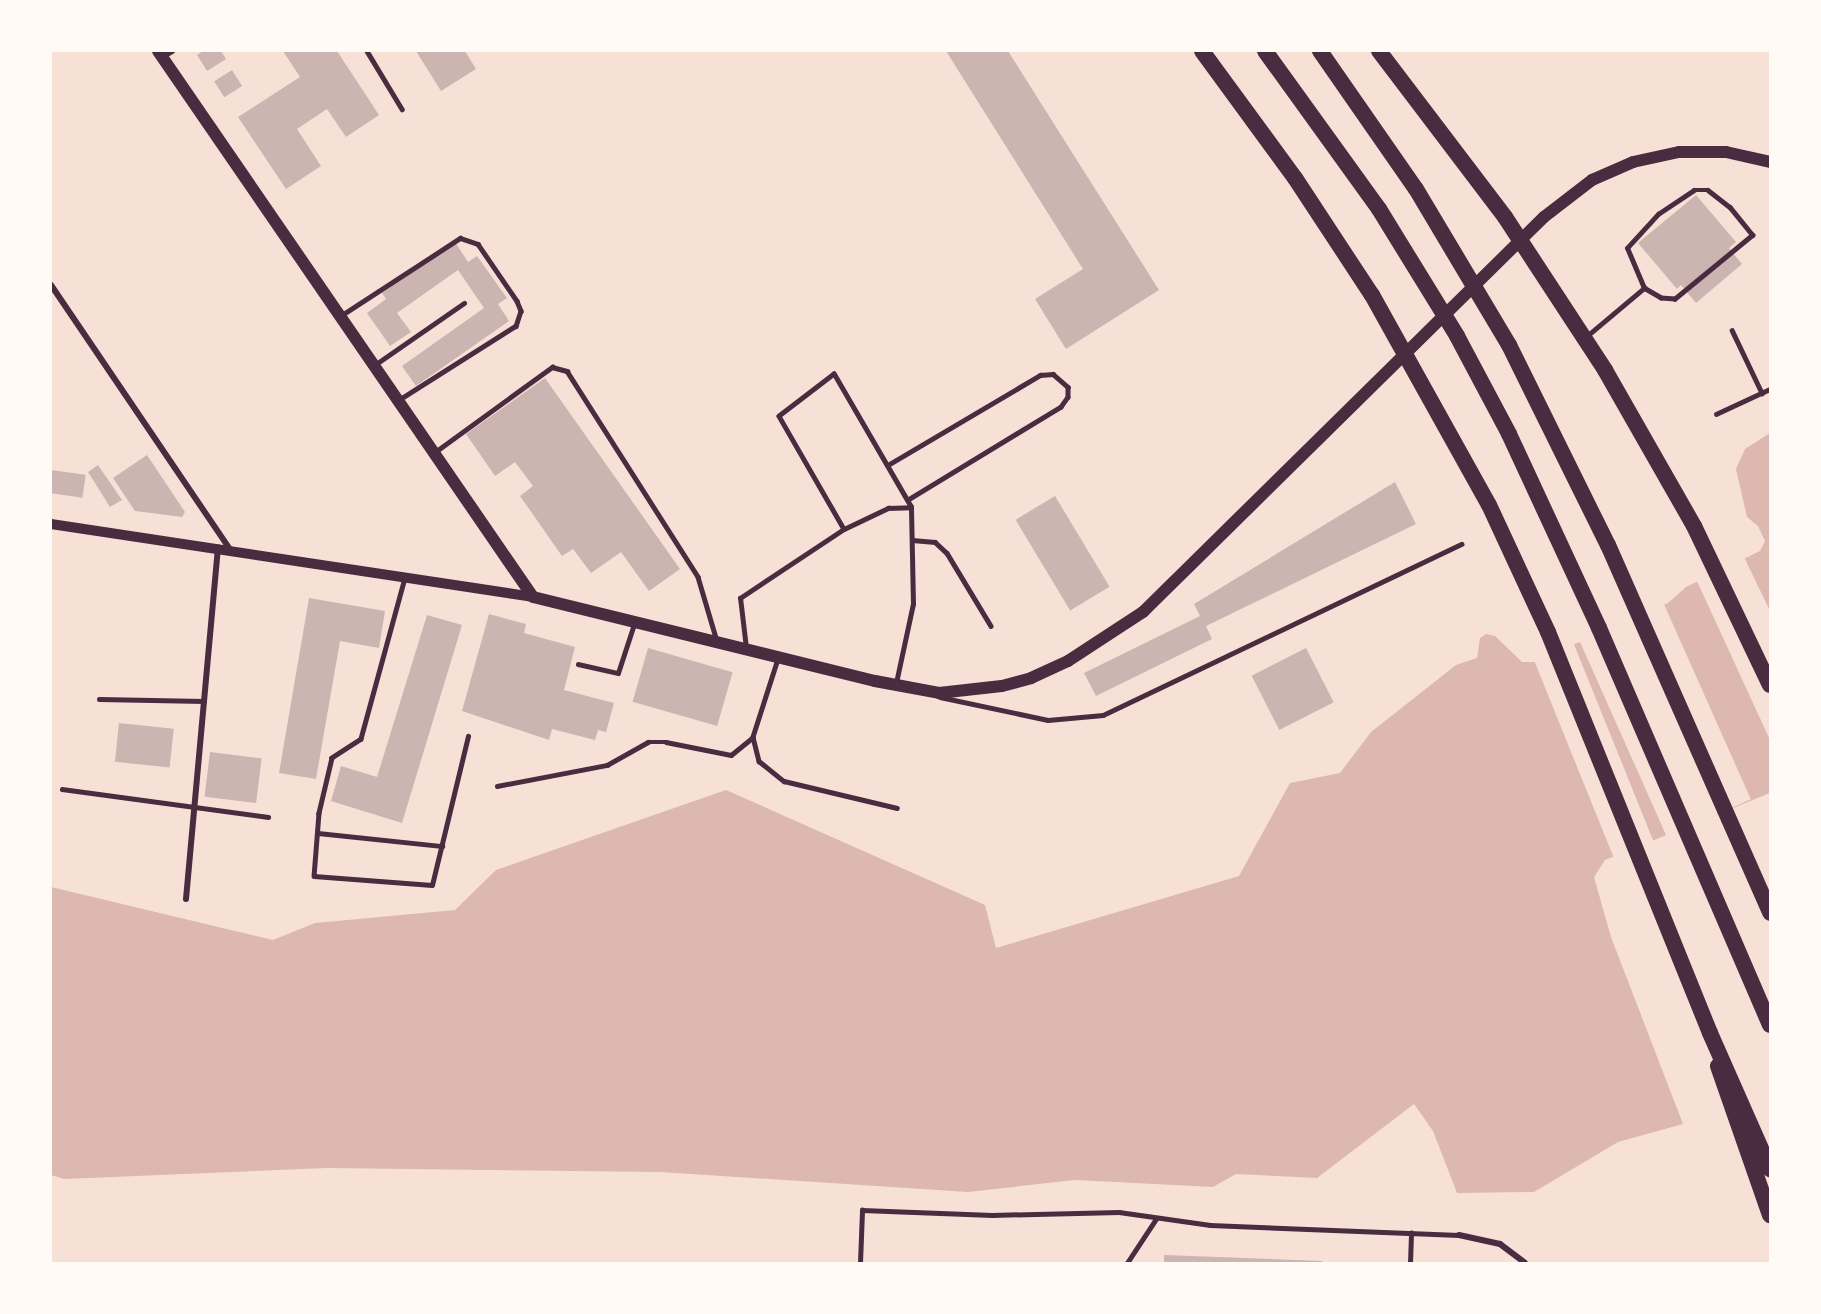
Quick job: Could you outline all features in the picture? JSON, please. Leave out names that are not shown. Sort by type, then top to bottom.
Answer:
[{"type":"highway","points":[[1202,51],[1295,178],[1378,304],[1467,464],[1548,632],[1710,1033],[1770,1169]]},
{"type":"highway","points":[[1265,51],[1359,179],[1452,327],[1526,466],[1599,628],[1770,1025]]},
{"type":"highway","points":[[1320,51],[1416,189],[1492,315],[1576,479],[1637,610],[1768,906]]},
{"type":"highway","points":[[1379,51],[1489,195],[1585,338],[1644,435],[1710,557],[1770,685]]},
{"type":"highway","points":[[1710,1033],[1727,1099],[1770,1215]]},
{"type":"main road","points":[[164,53],[340,316],[533,597],[902,687],[939,693],[1002,686],[1031,678],[1077,655],[1143,612],[1568,196],[1605,173],[1663,154],[1726,152],[1770,162]]},
{"type":"street","points":[[51,285],[230,549]]},
{"type":"street","points":[[51,525],[218,547],[533,597]]},
{"type":"street","points":[[186,899],[218,547]]},
{"type":"street","points":[[1459,1235],[1500,1244],[1525,1263]]},
{"type":"lane","points":[[367,51],[402,109]]},
{"type":"lane","points":[[1694,190],[1708,190],[1723,201],[1753,236],[1675,299],[1661,298],[1644,288],[1627,248],[1658,214],[1694,190]]},
{"type":"lane","points":[[340,316],[460,238],[478,244],[517,301],[521,311],[516,326],[398,401]]},
{"type":"lane","points":[[1585,338],[1644,288]]},
{"type":"lane","points":[[374,365],[464,303]]},
{"type":"lane","points":[[1732,330],[1762,393]]},
{"type":"lane","points":[[434,453],[552,367],[567,371],[693,568],[717,641]]},
{"type":"lane","points":[[844,529],[779,416],[834,374],[911,507],[914,604],[902,687],[1036,719],[1076,720],[1103,715],[1461,544]]},
{"type":"lane","points":[[888,465],[1040,375],[1053,374],[1068,387],[1068,398],[1061,407],[908,500]]},
{"type":"lane","points":[[1716,414],[1770,389]]},
{"type":"lane","points":[[746,648],[740,598],[844,529],[888,508],[911,507]]},
{"type":"lane","points":[[912,540],[935,542],[947,553],[990,626]]},
{"type":"lane","points":[[405,578],[361,739],[332,758],[318,833],[314,876],[432,885],[468,736]]},
{"type":"lane","points":[[578,664],[618,673],[635,621]]},
{"type":"lane","points":[[779,656],[753,737],[759,761],[784,780],[897,808]]},
{"type":"lane","points":[[99,699],[204,701]]},
{"type":"lane","points":[[497,786],[607,765],[648,742],[666,742],[731,755],[753,737]]},
{"type":"lane","points":[[62,789],[268,818]]},
{"type":"lane","points":[[318,833],[442,846]]},
{"type":"lane","points":[[860,1263],[862,1210],[992,1215],[1119,1212],[1156,1220],[1210,1226],[1459,1235]]},
{"type":"lane","points":[[1127,1263],[1156,1220]]},
{"type":"lane","points":[[1410,1263],[1411,1233]]},
{"type":"shaded area","points":[[1770,433],[1770,793],[1605,860],[1594,877],[1611,937],[1683,1124],[1618,1142],[1534,1192],[1457,1193],[1433,1131],[1414,1104],[1317,1178],[1236,1174],[1213,1187],[1075,1180],[968,1192],[660,1172],[327,1168],[64,1179],[51,1175],[51,887],[273,940],[315,923],[455,910],[496,870],[726,790],[985,905],[996,948],[1239,876],[1290,783],[1340,773],[1371,732],[1456,665],[1477,658],[1480,638],[1486,634],[1495,636],[1522,662],[1534,662],[1668,603],[1686,587],[1760,551],[1765,541],[1758,526],[1747,517],[1736,469],[1745,449]]},
{"type":"pier","points":[[1743,555],[1770,611],[1770,740],[1696,579]]},
{"type":"pier","points":[[1663,602],[1751,799],[1667,837],[1579,639]]},
{"type":"pier","points":[[1573,642],[1655,844],[1615,860],[1533,658]]},
{"type":"building","points":[[203,51],[221,51],[226,59],[207,71],[197,55]]},
{"type":"building","points":[[283,51],[337,51],[379,115],[346,137],[327,109],[297,129],[321,166],[286,189],[238,117],[300,77]]},
{"type":"building","points":[[416,51],[465,51],[476,69],[441,91]]},
{"type":"building","points":[[946,51],[1008,51],[1159,290],[1066,349],[1035,299],[1083,269]]},
{"type":"building","points":[[232,70],[242,86],[224,97],[214,81]]},
{"type":"building","points":[[1696,195],[1736,242],[1729,248],[1742,264],[1696,303],[1681,285],[1677,289],[1638,243]]},
{"type":"building","points":[[455,242],[468,262],[477,256],[507,298],[498,304],[509,321],[416,386],[402,366],[484,308],[458,270],[397,313],[411,332],[390,346],[367,313],[386,299],[382,293]]},
{"type":"building","points":[[545,378],[680,569],[649,591],[621,552],[591,573],[573,549],[562,556],[520,496],[533,486],[515,462],[495,476],[466,434]]},
{"type":"building","points":[[147,455],[185,512],[182,517],[135,511],[113,478]]},
{"type":"building","points":[[98,465],[122,500],[110,507],[88,472]]},
{"type":"building","points":[[51,470],[86,475],[82,498],[51,493]]},
{"type":"building","points":[[1395,482],[1416,524],[1206,626],[1212,639],[1096,696],[1084,673],[1200,616],[1194,604]]},
{"type":"building","points":[[1055,496],[1110,587],[1070,611],[1016,520]]},
{"type":"building","points":[[309,598],[385,611],[379,648],[340,641],[316,779],[279,773]]},
{"type":"building","points":[[489,614],[526,624],[524,633],[575,647],[564,690],[614,703],[606,732],[598,730],[595,740],[552,729],[549,740],[462,711]]},
{"type":"building","points":[[427,615],[462,625],[402,823],[331,801],[341,766],[377,777]]},
{"type":"building","points":[[648,648],[733,672],[717,726],[633,702]]},
{"type":"building","points":[[1306,648],[1334,702],[1279,730],[1252,676]]},
{"type":"building","points":[[119,723],[174,729],[170,768],[115,762]]},
{"type":"building","points":[[210,752],[262,758],[256,803],[205,797]]},
{"type":"building","points":[[1164,1255],[1322,1261],[1322,1263],[1164,1263]]}]
